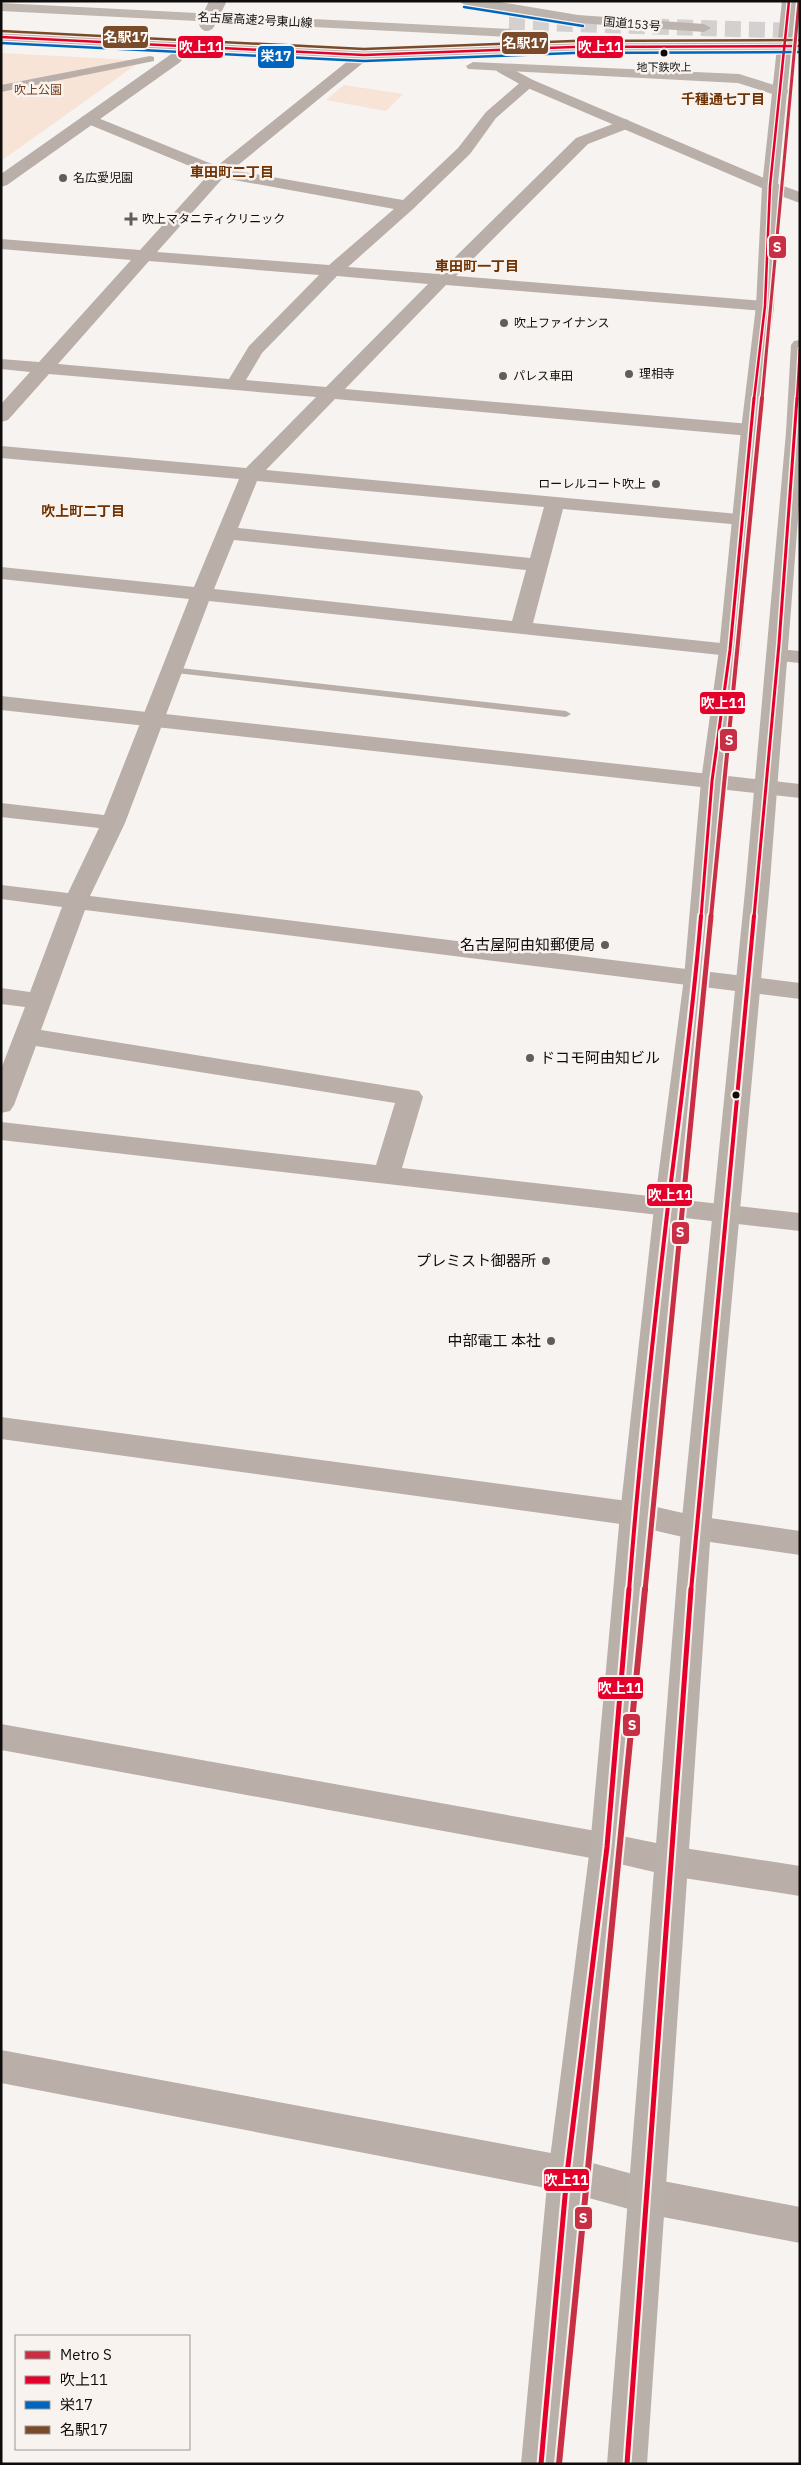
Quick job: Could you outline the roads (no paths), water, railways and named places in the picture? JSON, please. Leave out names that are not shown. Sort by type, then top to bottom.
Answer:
[{"type":"highway","name":"名古屋高速2号東山線","points":[[1,8],[509,27],[84,1]]},
{"type":"highway","points":[[190,46],[218,1]]},
{"type":"highway","name":"国道153号","points":[[465,1],[578,19],[793,37]]},
{"type":"highway","name":"国道153号","points":[[190,46],[364,55],[793,37]]},
{"type":"highway","points":[[364,55],[503,69],[739,79],[782,92]]},
{"type":"main road","points":[[541,2464],[567,2174],[607,1847],[635,1514],[668,1208],[696,978],[712,781],[730,650],[750,430],[765,306],[770,186],[782,92],[793,37],[789,1]]},
{"type":"main road","points":[[770,186],[800,198]]},
{"type":"main road","points":[[627,2464],[696,1528],[766,788],[788,656],[800,345]]},
{"type":"street","points":[[1,37],[190,46]]},
{"type":"street","points":[[1,182],[174,60],[190,46]]},
{"type":"street","points":[[1,416],[46,368],[219,172],[364,55]]},
{"type":"street","points":[[1,88],[150,59]]},
{"type":"street","points":[[503,69],[528,84],[770,186]]},
{"type":"street","points":[[235,384],[255,350],[332,272],[407,206],[464,151],[491,115],[528,84]]},
{"type":"street","points":[[88,119],[219,172],[407,206]]},
{"type":"street","points":[[1,1105],[76,901],[113,824],[171,670],[250,475],[582,141],[626,124]]},
{"type":"street","points":[[1,244],[440,282],[765,306]]},
{"type":"street","points":[[1,364],[750,430]]},
{"type":"street","points":[[1,452],[742,520]]},
{"type":"street","points":[[521,627],[555,503]]},
{"type":"street","points":[[227,533],[538,565]]},
{"type":"street","points":[[1,573],[730,650]]},
{"type":"street","points":[[1,703],[800,792]]},
{"type":"street","points":[[1,810],[113,824]]},
{"type":"street","points":[[1,892],[800,991]]},
{"type":"street","points":[[1,996],[40,1000]]},
{"type":"street","points":[[26,1036],[410,1098],[386,1175]]},
{"type":"street","points":[[1,1131],[800,1222]]},
{"type":"street","points":[[1,1428],[635,1514],[696,1528],[800,1543]]},
{"type":"street","points":[[1,1737],[607,1847],[671,1861],[800,1881]]},
{"type":"street","points":[[1,2066],[567,2174],[647,2196],[800,2225]]},
{"type":"lane","points":[[171,670],[566,714]]},
{"type":"tunnel","points":[[509,22],[800,31]]},
{"type":"metro line","name":"S","points":[[559,2464],[788,138],[799,1]]},
{"type":"place","name":"地下鉄吹上","points":[[664,53]]},
{"type":"place","name":"名広愛児園","points":[[63,178]]},
{"type":"place","name":"吹上マタニティクリニック","points":[[131,219]]},
{"type":"place","name":"吹上ファイナンス","points":[[504,323]]},
{"type":"place","name":"理相寺","points":[[629,374]]},
{"type":"place","name":"パレス車田","points":[[503,376]]},
{"type":"place","name":"ローレルコート吹上","points":[[656,484]]},
{"type":"place","name":"名古屋阿由知郵便局","points":[[605,945]]},
{"type":"place","name":"ドコモ阿由知ビル","points":[[530,1058]]},
{"type":"place","name":"プレミスト御器所","points":[[546,1261]]},
{"type":"place","name":"中部電工 本社","points":[[551,1341]]},
{"type":"district","name":"千種通七丁目","points":[[723,99]]},
{"type":"district","name":"車田町二丁目","points":[[232,172]]},
{"type":"district","name":"車田町一丁目","points":[[477,266]]},
{"type":"district","name":"吹上町二丁目","points":[[83,511]]},
{"type":"park label","name":"吹上公園","points":[[38,90]]}]
